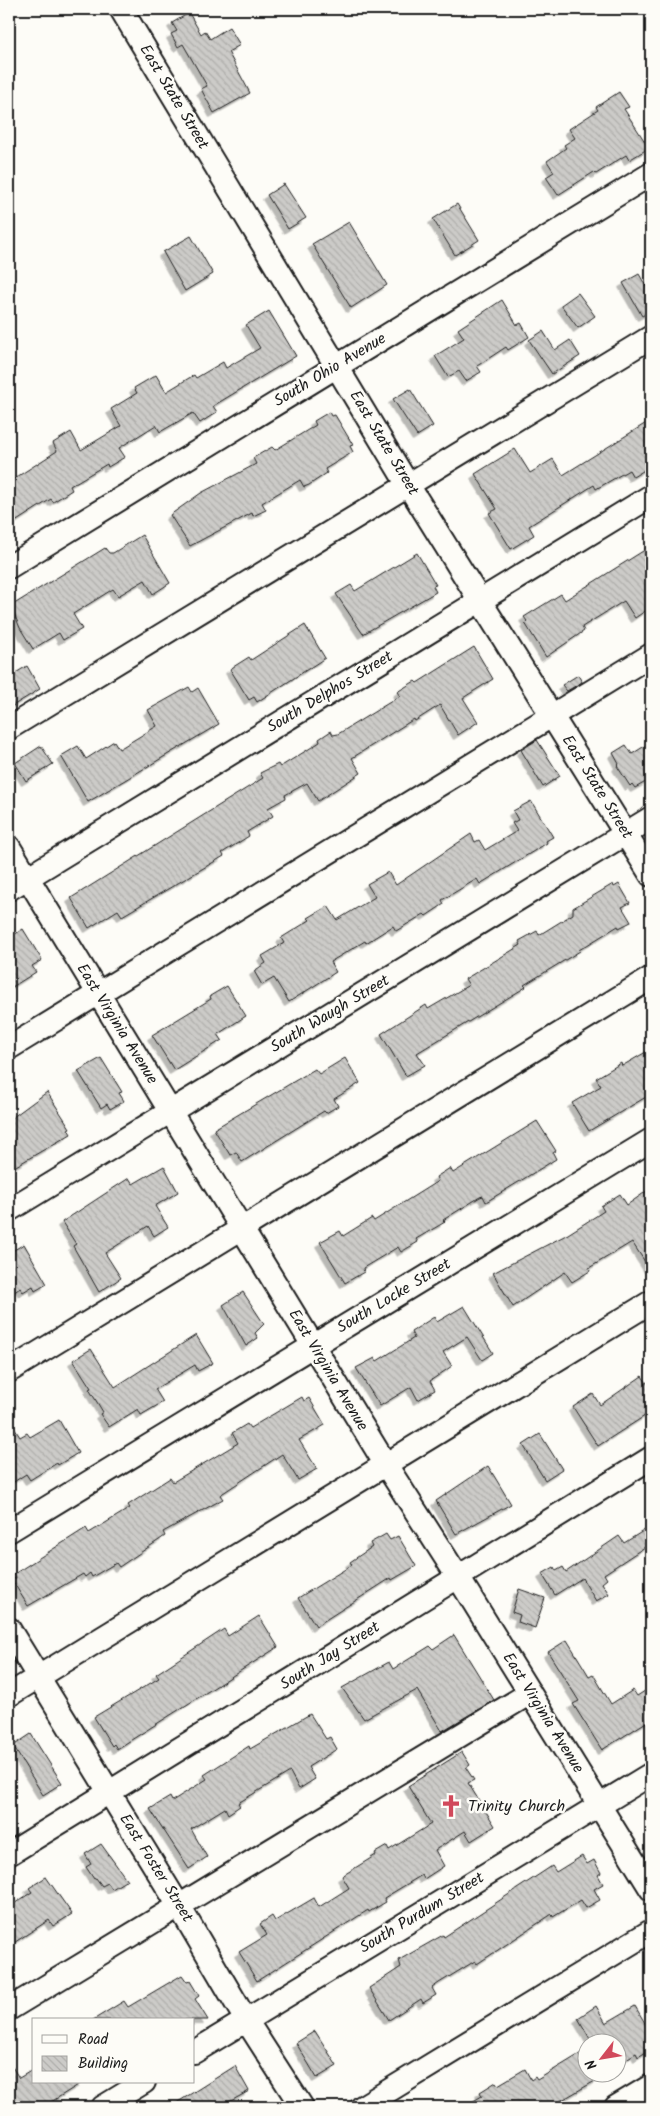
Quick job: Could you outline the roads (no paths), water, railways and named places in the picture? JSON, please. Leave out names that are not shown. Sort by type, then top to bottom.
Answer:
[{"type":"street","name":"East State Street","points":[[121,9],[408,484],[651,875]]},
{"type":"street","name":"South Ohio Avenue","points":[[9,567],[651,174]]},
{"type":"street","points":[[9,728],[651,336]]},
{"type":"street","name":"South Delphos Street","points":[[18,883],[651,496]]},
{"type":"street","points":[[9,1048],[651,655]]},
{"type":"street","name":"South Waugh Street","points":[[9,1210],[651,818]]},
{"type":"street","name":"East Virginia Avenue","points":[[9,847],[18,883],[98,994],[386,1465],[530,1692],[651,1889]]},
{"type":"street","points":[[9,1371],[651,978]]},
{"type":"street","name":"South Locke Street","points":[[9,1531],[651,1140]]},
{"type":"street","points":[[9,1695],[651,1302]]},
{"type":"street","name":"South Jay Street","points":[[9,1854],[651,1458]]},
{"type":"street","name":"East Foster Street","points":[[9,1629],[179,1906],[246,2020],[302,2107]]},
{"type":"street","points":[[9,2010],[530,1692]]},
{"type":"street","name":"South Purdum Street","points":[[195,2051],[651,1774]]},
{"type":"street","points":[[362,2107],[651,1931]]},
{"type":"street","points":[[103,2107],[141,2084]]},
{"type":"street","points":[[616,2107],[651,2086]]},
{"type":"place","name":"Trinity Church","points":[[451,1806]]}]
